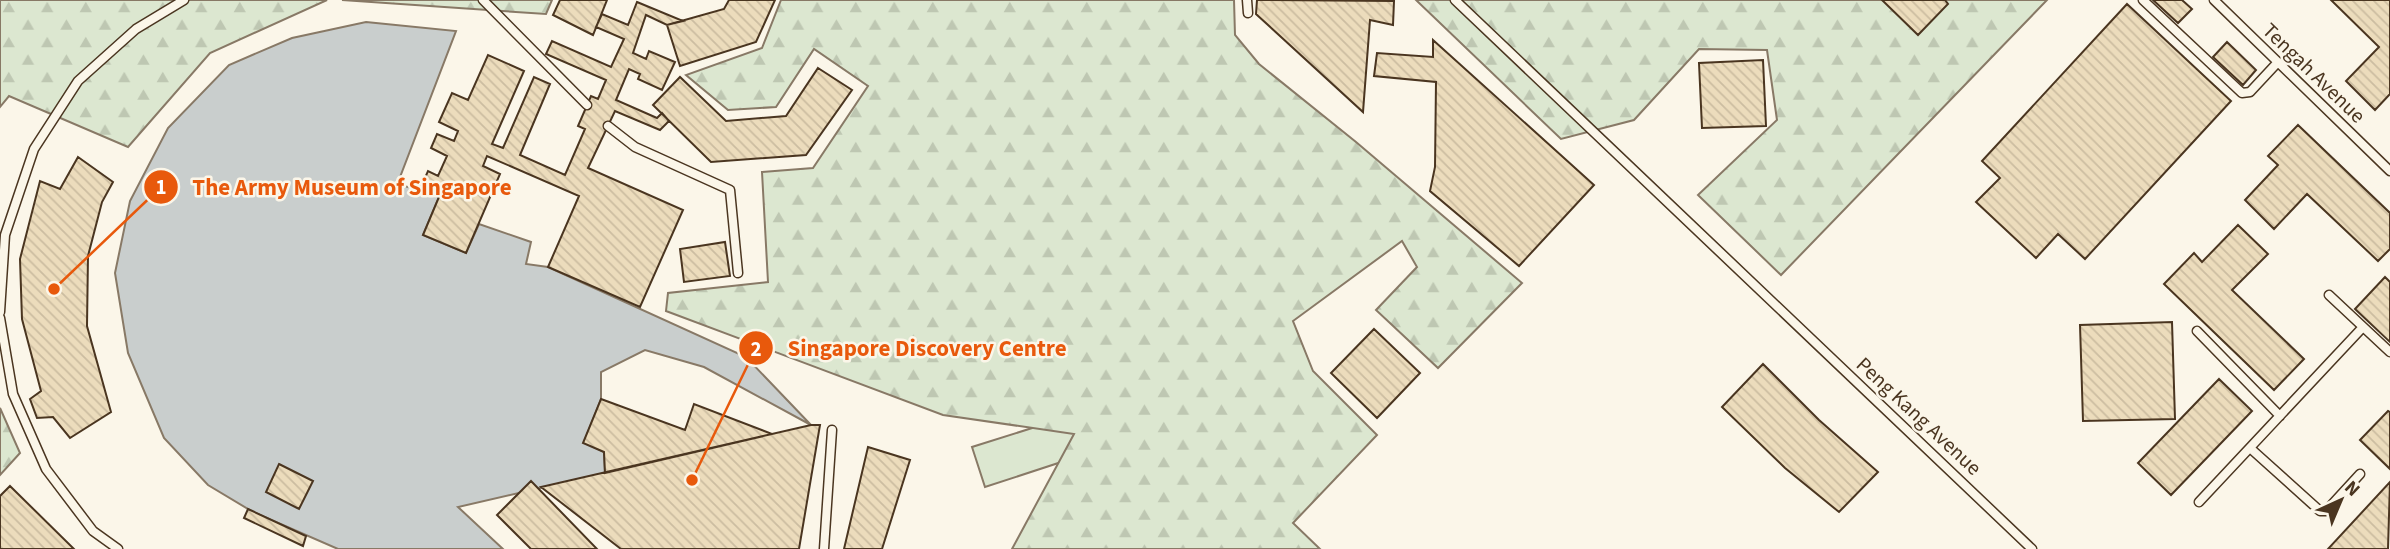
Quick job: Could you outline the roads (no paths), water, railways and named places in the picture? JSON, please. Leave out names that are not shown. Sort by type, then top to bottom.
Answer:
[{"type":"lane","points":[[0,312],[5,235],[34,149],[78,81],[136,29],[184,0]]},
{"type":"lane","points":[[483,0],[587,105]]},
{"type":"lane","points":[[1247,0],[1248,13]]},
{"type":"lane","name":"Peng Kang Avenue","points":[[1455,0],[2032,549]]},
{"type":"lane","points":[[2143,0],[2242,93],[2250,92],[2278,62]]},
{"type":"lane","name":"Tengah Avenue","points":[[2214,0],[2390,171]]},
{"type":"lane","points":[[608,126],[635,147],[730,190],[738,273]]},
{"type":"lane","points":[[2329,295],[2390,352]]},
{"type":"lane","points":[[0,318],[13,394],[46,469],[93,531],[118,549]]},
{"type":"lane","points":[[2199,502],[2363,327]]},
{"type":"lane","points":[[2197,331],[2280,416]]},
{"type":"lane","points":[[824,549],[832,430]]},
{"type":"lane","points":[[2250,448],[2320,511],[2326,511],[2361,474]]},
{"type":"place","name":"The Army Museum of Singapore","points":[[54,289]]},
{"type":"place","name":"Singapore Discovery Centre","points":[[692,480]]}]
